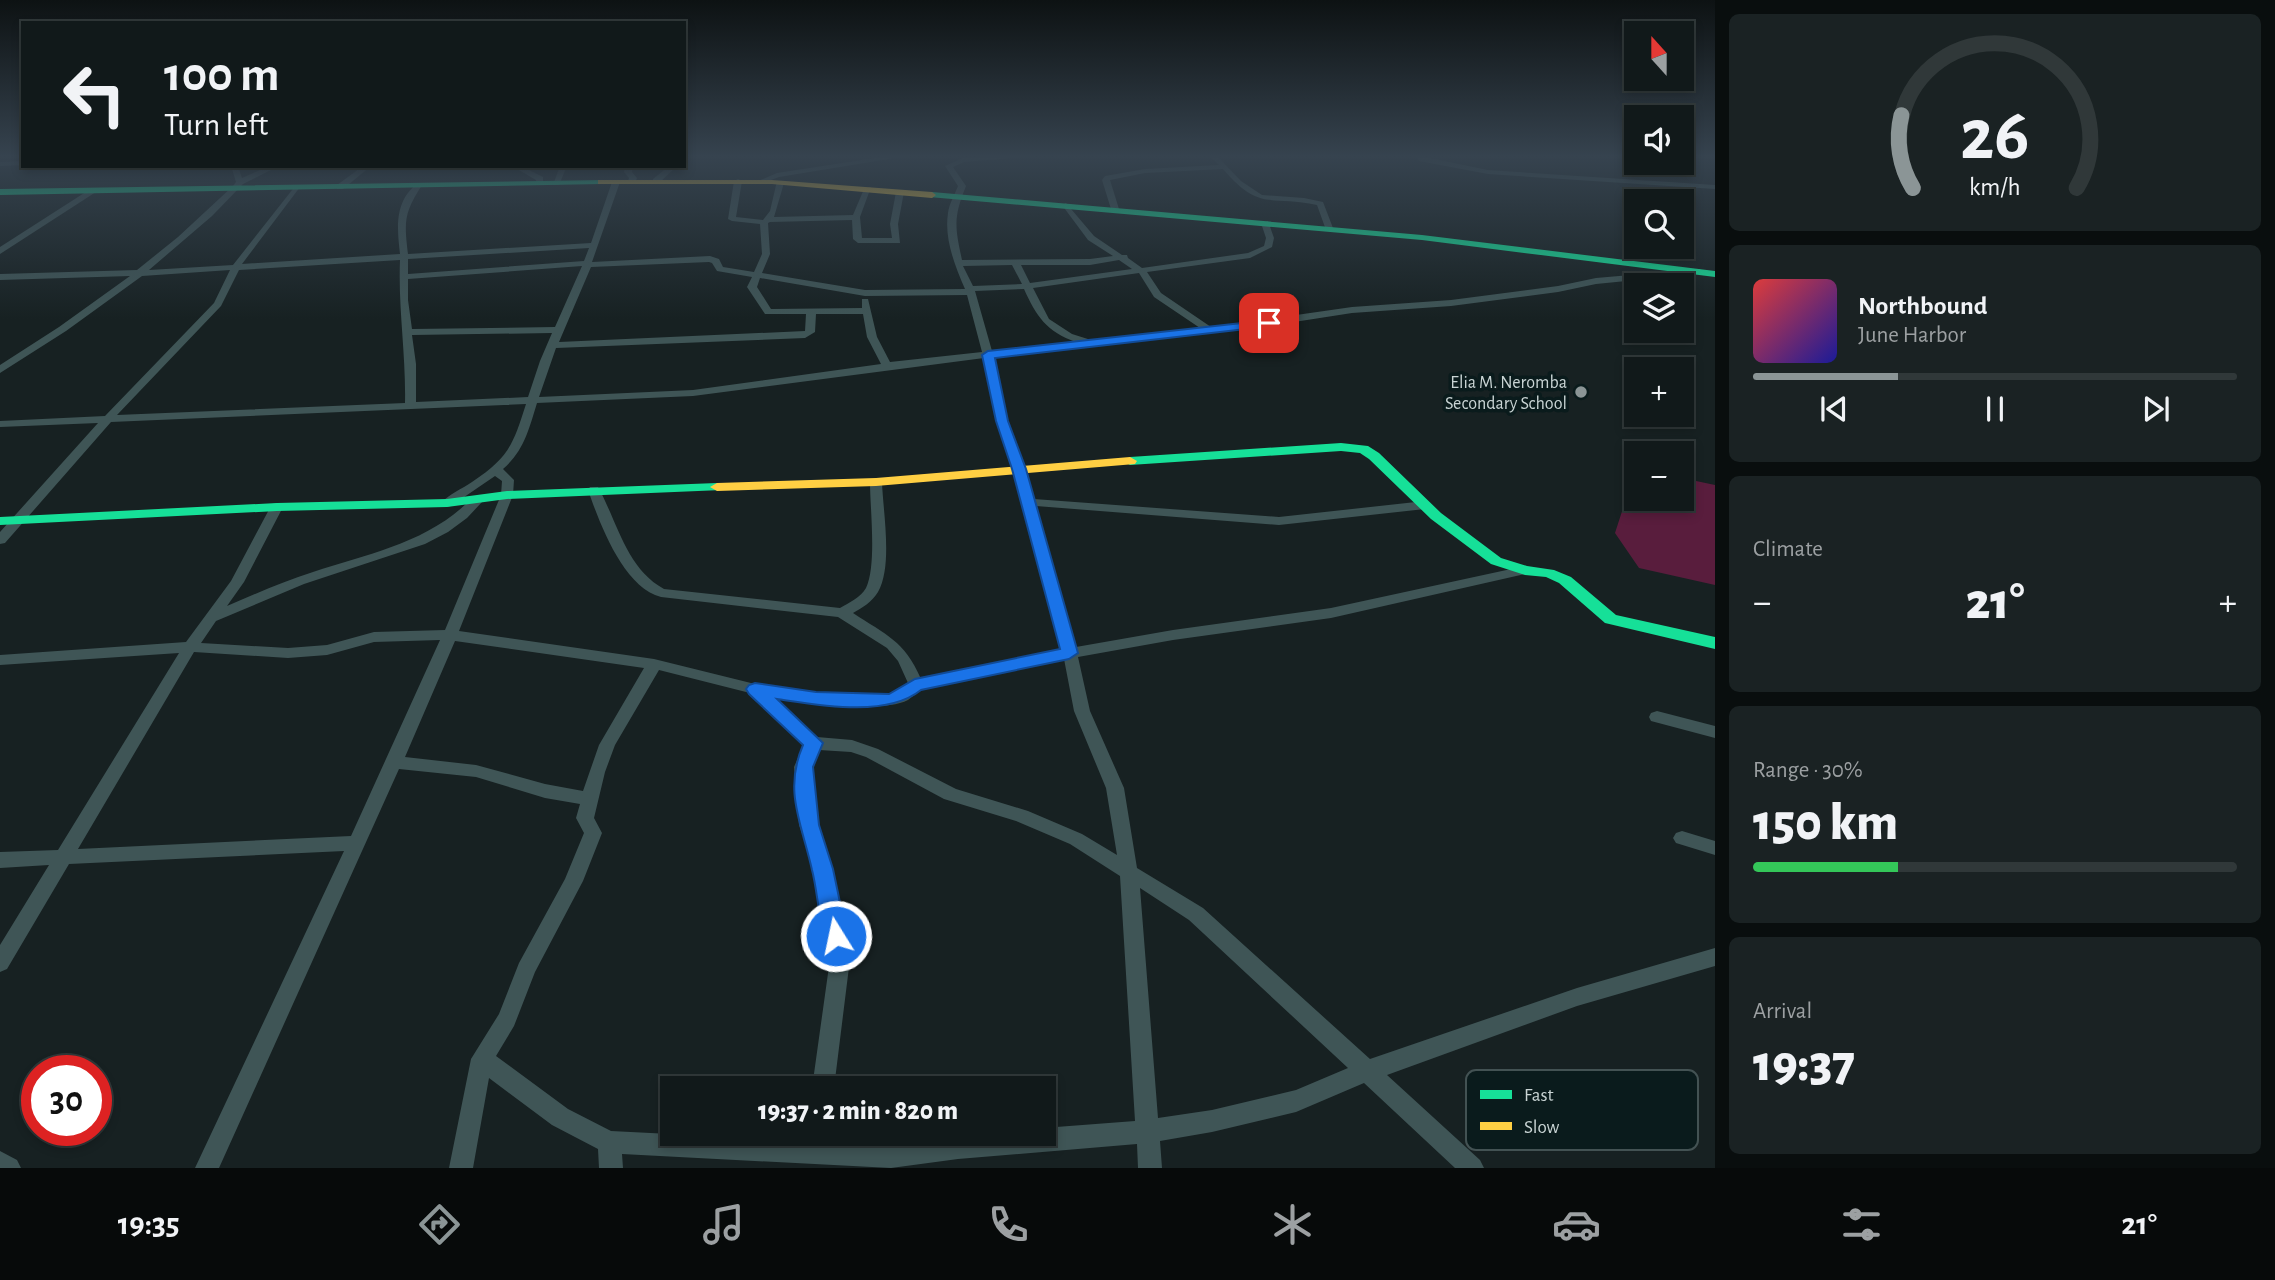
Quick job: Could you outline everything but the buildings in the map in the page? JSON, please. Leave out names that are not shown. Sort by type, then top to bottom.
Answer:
[{"type":"street","points":[[0,251],[65,210]]},
{"type":"street","points":[[0,370],[50,339],[140,273],[213,210]]},
{"type":"street","points":[[0,540],[8,521],[218,304],[236,266],[279,210]]},
{"type":"street","points":[[404,210],[400,223],[404,255],[403,300],[411,364],[410,404]]},
{"type":"street","points":[[447,503],[478,484],[509,458],[520,444],[552,345],[609,210]]},
{"type":"street","points":[[733,210],[732,219],[767,221],[856,217]]},
{"type":"street","points":[[774,210],[767,221],[766,254],[752,287],[768,312],[865,311]]},
{"type":"street","points":[[859,210],[856,217],[858,240],[897,240],[894,224],[897,210]]},
{"type":"street","points":[[952,210],[951,228],[958,263],[970,291],[988,355],[1002,421],[1019,469],[1082,711],[1115,788],[1129,873],[1150,1168]]},
{"type":"street","points":[[1069,210],[1091,238],[1125,257],[1143,272],[1157,295],[1210,330]]},
{"type":"street","points":[[1120,210],[1581,254],[1715,274]]},
{"type":"street","points":[[1322,210],[1329,228]]},
{"type":"street","points":[[404,277],[587,264],[710,260],[716,261],[720,269],[864,293],[970,291],[1143,272],[1258,253],[1268,247],[1270,238],[1265,223]]},
{"type":"street","points":[[0,239],[25,235]]},
{"type":"street","points":[[0,276],[140,273],[592,245]]},
{"type":"street","points":[[958,263],[1090,262],[1125,257]]},
{"type":"street","points":[[1015,264],[1030,286],[1032,302],[1045,322],[1091,343]]},
{"type":"street","points":[[0,424],[718,391],[887,366],[1210,330],[1352,310],[1451,303],[1558,289],[1596,281],[1697,271]]},
{"type":"street","points":[[864,293],[865,311],[872,337],[887,366]]},
{"type":"street","points":[[552,345],[805,335],[810,332],[811,312]]},
{"type":"street","points":[[408,332],[559,330]]},
{"type":"street","points":[[8,521],[277,507],[447,503],[507,495],[594,490],[876,482],[1293,450],[1363,449],[1472,545],[1496,561],[1525,570],[1549,573],[1565,580],[1611,619],[1715,643]]},
{"type":"street","points":[[207,1168],[450,635],[507,495],[508,480],[495,469]]},
{"type":"street","points":[[842,613],[860,603],[872,590],[877,573],[876,482]]},
{"type":"street","points":[[594,490],[606,520],[648,589],[661,593],[842,613],[891,645],[905,659],[915,685]]},
{"type":"street","points":[[214,617],[299,581],[405,546],[452,525],[467,514],[478,499]]},
{"type":"street","points":[[1028,502],[1279,522],[1425,505]]},
{"type":"street","points":[[0,963],[191,647],[237,582],[277,507]]},
{"type":"street","points":[[0,660],[191,647],[288,653],[327,650],[374,637],[450,635],[654,664],[755,689],[816,698],[889,700],[902,696],[915,685],[1069,653],[1331,613],[1525,570]]},
{"type":"street","points":[[461,1168],[482,1059],[507,1019],[526,969],[574,881],[593,833],[585,818],[608,742],[645,685],[654,664]]},
{"type":"street","points":[[755,689],[813,743],[852,746],[872,753],[950,794],[1022,816],[1076,839],[1196,914],[1256,967],[1364,1072],[1472,1168]]},
{"type":"street","points":[[1657,717],[1715,732]]},
{"type":"street","points":[[813,743],[803,767],[808,825],[823,869],[840,959],[825,1076]]},
{"type":"street","points":[[394,762],[476,771],[545,791],[589,799]]},
{"type":"street","points":[[1682,838],[1715,848]]},
{"type":"street","points":[[0,860],[356,843]]},
{"type":"street","points":[[1056,1139],[1149,1131],[1212,1121],[1296,1101],[1364,1072],[1577,997],[1715,957]]},
{"type":"street","points":[[482,1059],[561,1117],[609,1142],[660,1142]]},
{"type":"street","points":[[609,1142],[611,1168]]},
{"type":"street","points":[[834,1146],[886,1157],[970,1146]]},
{"type":"street","points":[[0,1163],[9,1168]]},
{"type":"shaded area","points":[[1694,481],[1715,485],[1715,585],[1639,568],[1615,533],[1624,505],[1624,511],[1694,511]]},
{"type":"traffic: fast","points":[[1110,210],[1520,248],[1715,274]]},
{"type":"traffic: fast","points":[[1130,461],[1341,447],[1363,449],[1374,456],[1436,516],[1496,561],[1525,570],[1549,573],[1565,580],[1611,619],[1715,643]]},
{"type":"traffic: fast","points":[[0,521],[277,507],[447,503],[507,495],[717,487]]},
{"type":"traffic: slow","points":[[717,487],[876,482],[1130,461]]},
{"type":"place","name":"Elia M. Neromba Secondary School","points":[[1581,392]]},
{"type":"route","points":[[836,936],[823,869],[808,825],[803,767],[813,743],[755,689],[816,698],[889,700],[902,696],[915,685],[1069,653],[1019,469],[1002,421],[988,355],[1269,323]]}]
